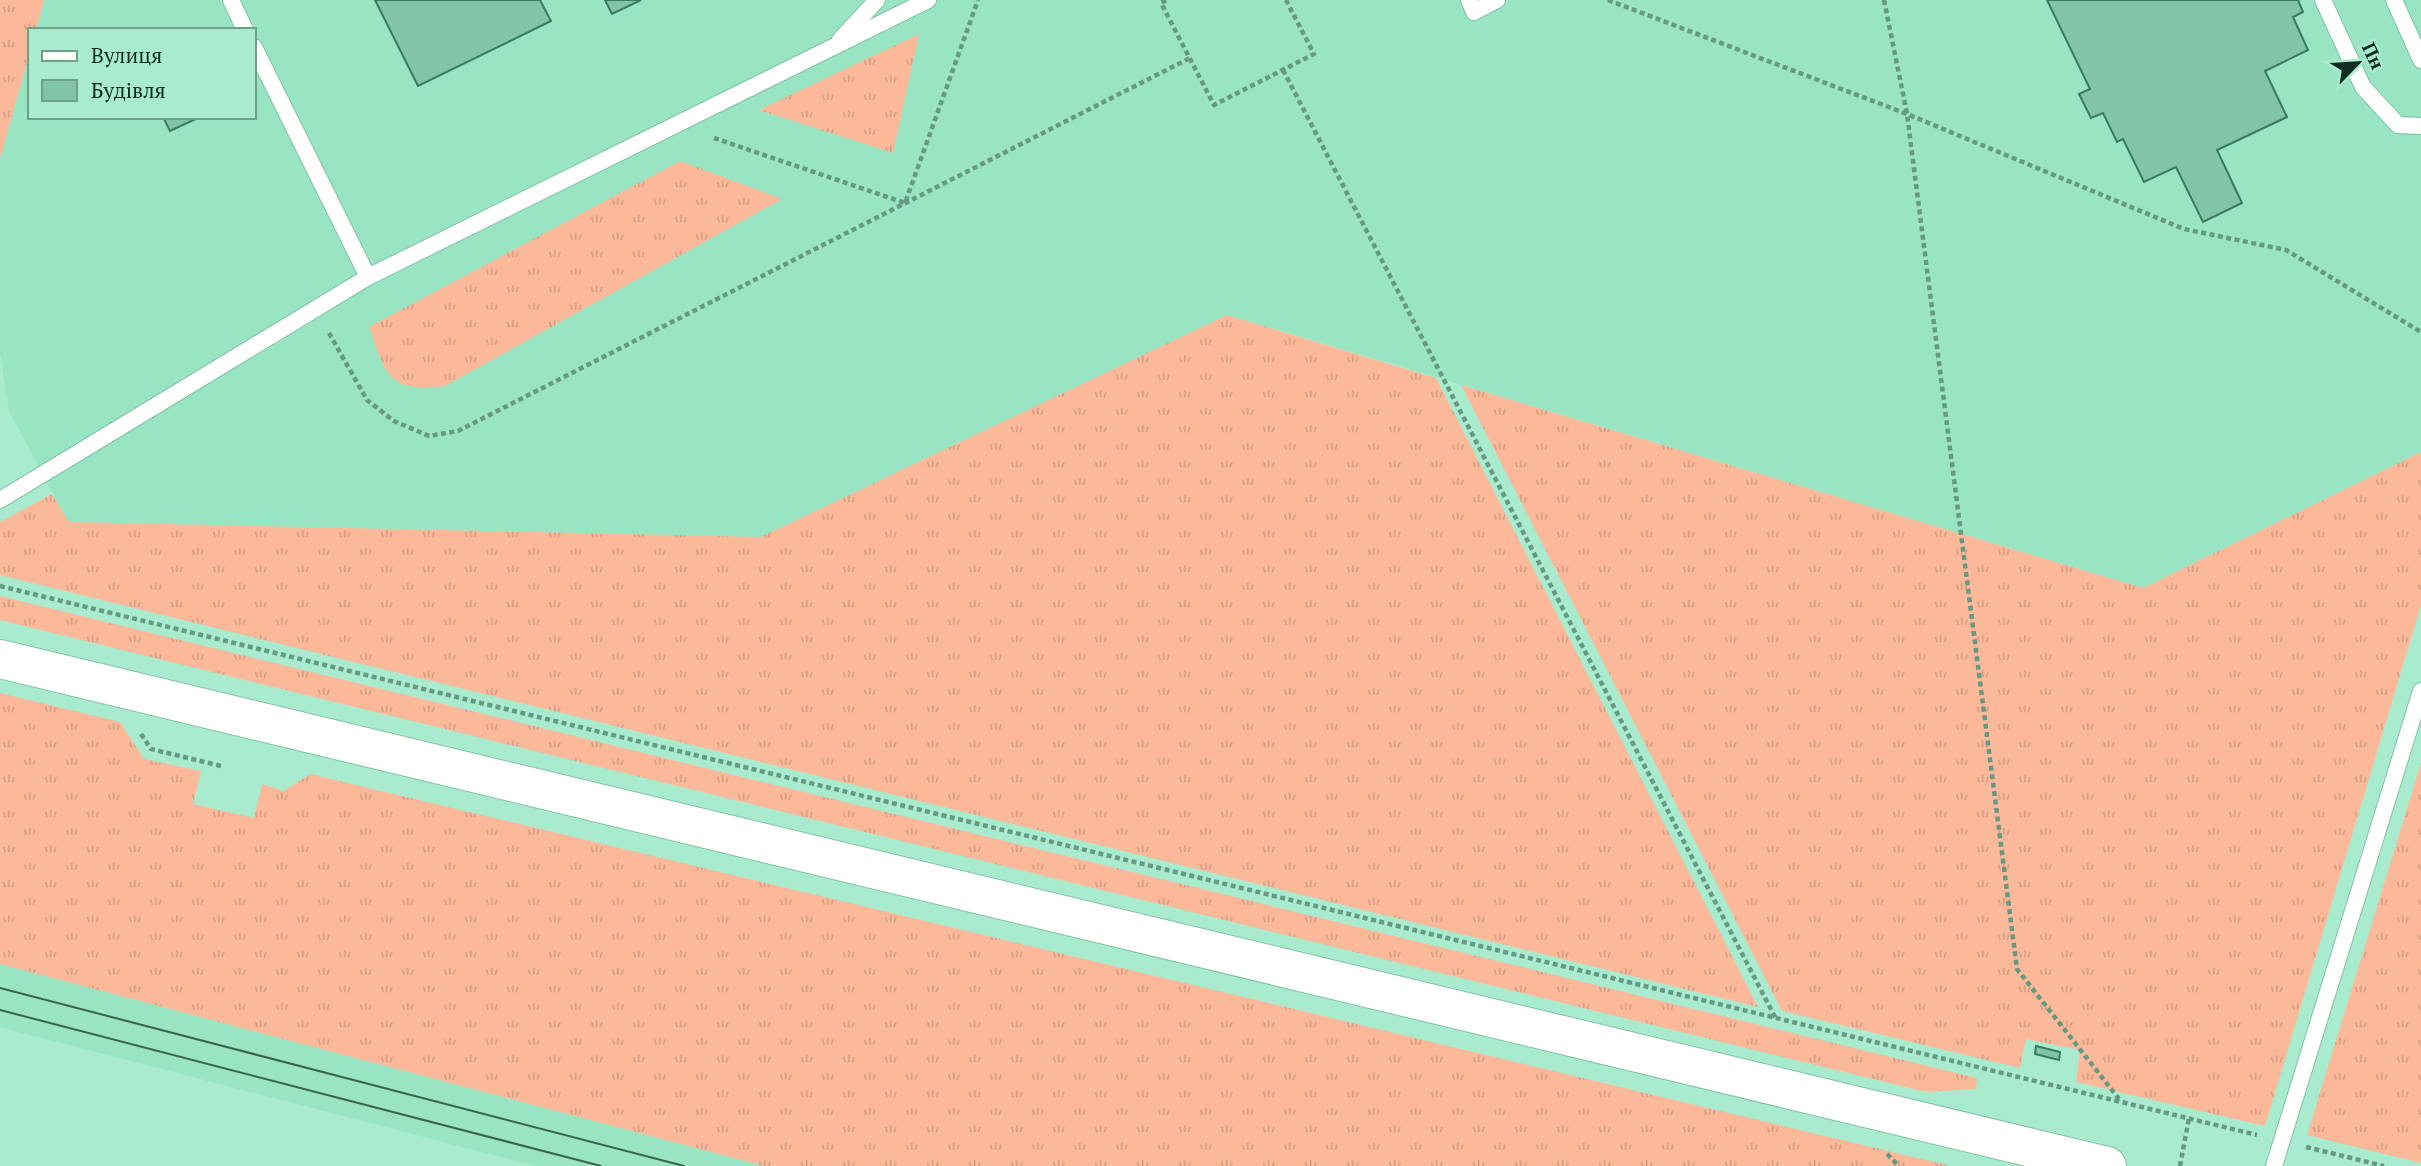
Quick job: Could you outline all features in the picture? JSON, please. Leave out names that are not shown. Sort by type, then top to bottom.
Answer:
[{"type":"street","points":[[0,659],[2107,1166]]},
{"type":"lane","points":[[231,0],[244,28]]},
{"type":"lane","points":[[833,47],[877,0]]},
{"type":"lane","points":[[0,500],[368,277],[928,0]]},
{"type":"lane","points":[[1469,0],[1474,12],[1497,0]]},
{"type":"lane","points":[[2323,0],[2363,87],[2398,125],[2421,126]]},
{"type":"lane","points":[[2394,0],[2421,60]]},
{"type":"lane","points":[[256,51],[368,277]]},
{"type":"lane","points":[[2274,1166],[2421,691]]},
{"type":"path","points":[[905,203],[978,0]]},
{"type":"path","points":[[1166,0],[1161,3],[1214,105],[1314,54],[1286,0]]},
{"type":"path","points":[[1608,0],[1907,114],[2184,229],[2286,250],[2421,332]]},
{"type":"path","points":[[1884,0],[1907,114],[2017,969],[2120,1101]]},
{"type":"path","points":[[317,307],[341,358],[367,400],[394,421],[429,436],[458,431],[1190,58]]},
{"type":"path","points":[[1283,69],[1777,1020]]},
{"type":"path","points":[[673,124],[905,203]]},
{"type":"path","points":[[0,586],[2384,1166]]},
{"type":"path","points":[[137,728],[151,749],[221,766]]},
{"type":"path","points":[[2180,1166],[2189,1118]]},
{"type":"shaded area","points":[[44,0],[2421,0],[2421,452],[2143,588],[1228,315],[761,537],[68,522],[9,411],[0,352],[0,159],[28,58],[28,119],[256,119],[256,28],[37,28]]},
{"type":"shaded area","points":[[0,964],[764,1166],[536,1166],[0,1027]]},
{"type":"green space","points":[[0,0],[44,0],[37,28],[28,28],[28,58],[0,159]]},
{"type":"green space","points":[[919,34],[893,153],[759,110]]},
{"type":"green space","points":[[680,161],[782,199],[445,386],[411,386],[400,383],[385,369],[369,327]]},
{"type":"green space","points":[[1227,315],[1436,378],[1758,1007],[0,575],[0,522],[52,494],[69,522],[761,537]]},
{"type":"green space","points":[[1461,385],[2143,588],[2421,452],[2421,605],[2265,1126],[2076,1082],[2080,1050],[2026,1039],[2020,1068],[1782,1011]]},
{"type":"green space","points":[[0,596],[1977,1078],[1976,1089],[1926,1092],[0,620]]},
{"type":"green space","points":[[0,693],[120,722],[144,759],[201,771],[193,804],[254,818],[262,784],[284,791],[310,774],[1951,1166],[764,1166],[0,964]]},
{"type":"green space","points":[[2421,763],[2421,1163],[2307,1135]]},
{"type":"building","points":[[375,0],[540,0],[551,21],[418,86]]},
{"type":"building","points":[[605,0],[641,0],[612,14]]},
{"type":"building","points":[[2047,0],[2298,0],[2303,12],[2293,17],[2308,50],[2265,71],[2287,117],[2217,150],[2242,203],[2203,222],[2176,167],[2144,182],[2123,139],[2117,142],[2103,113],[2091,118],[2079,94],[2090,89]]},
{"type":"building","points":[[164,119],[196,119],[170,131]]},
{"type":"building","points":[[2036,1046],[2060,1052],[2059,1060],[2035,1054]]},
{"type":"tram line","points":[[0,988],[684,1166]]},
{"type":"tram line","points":[[0,1010],[601,1166]]}]
